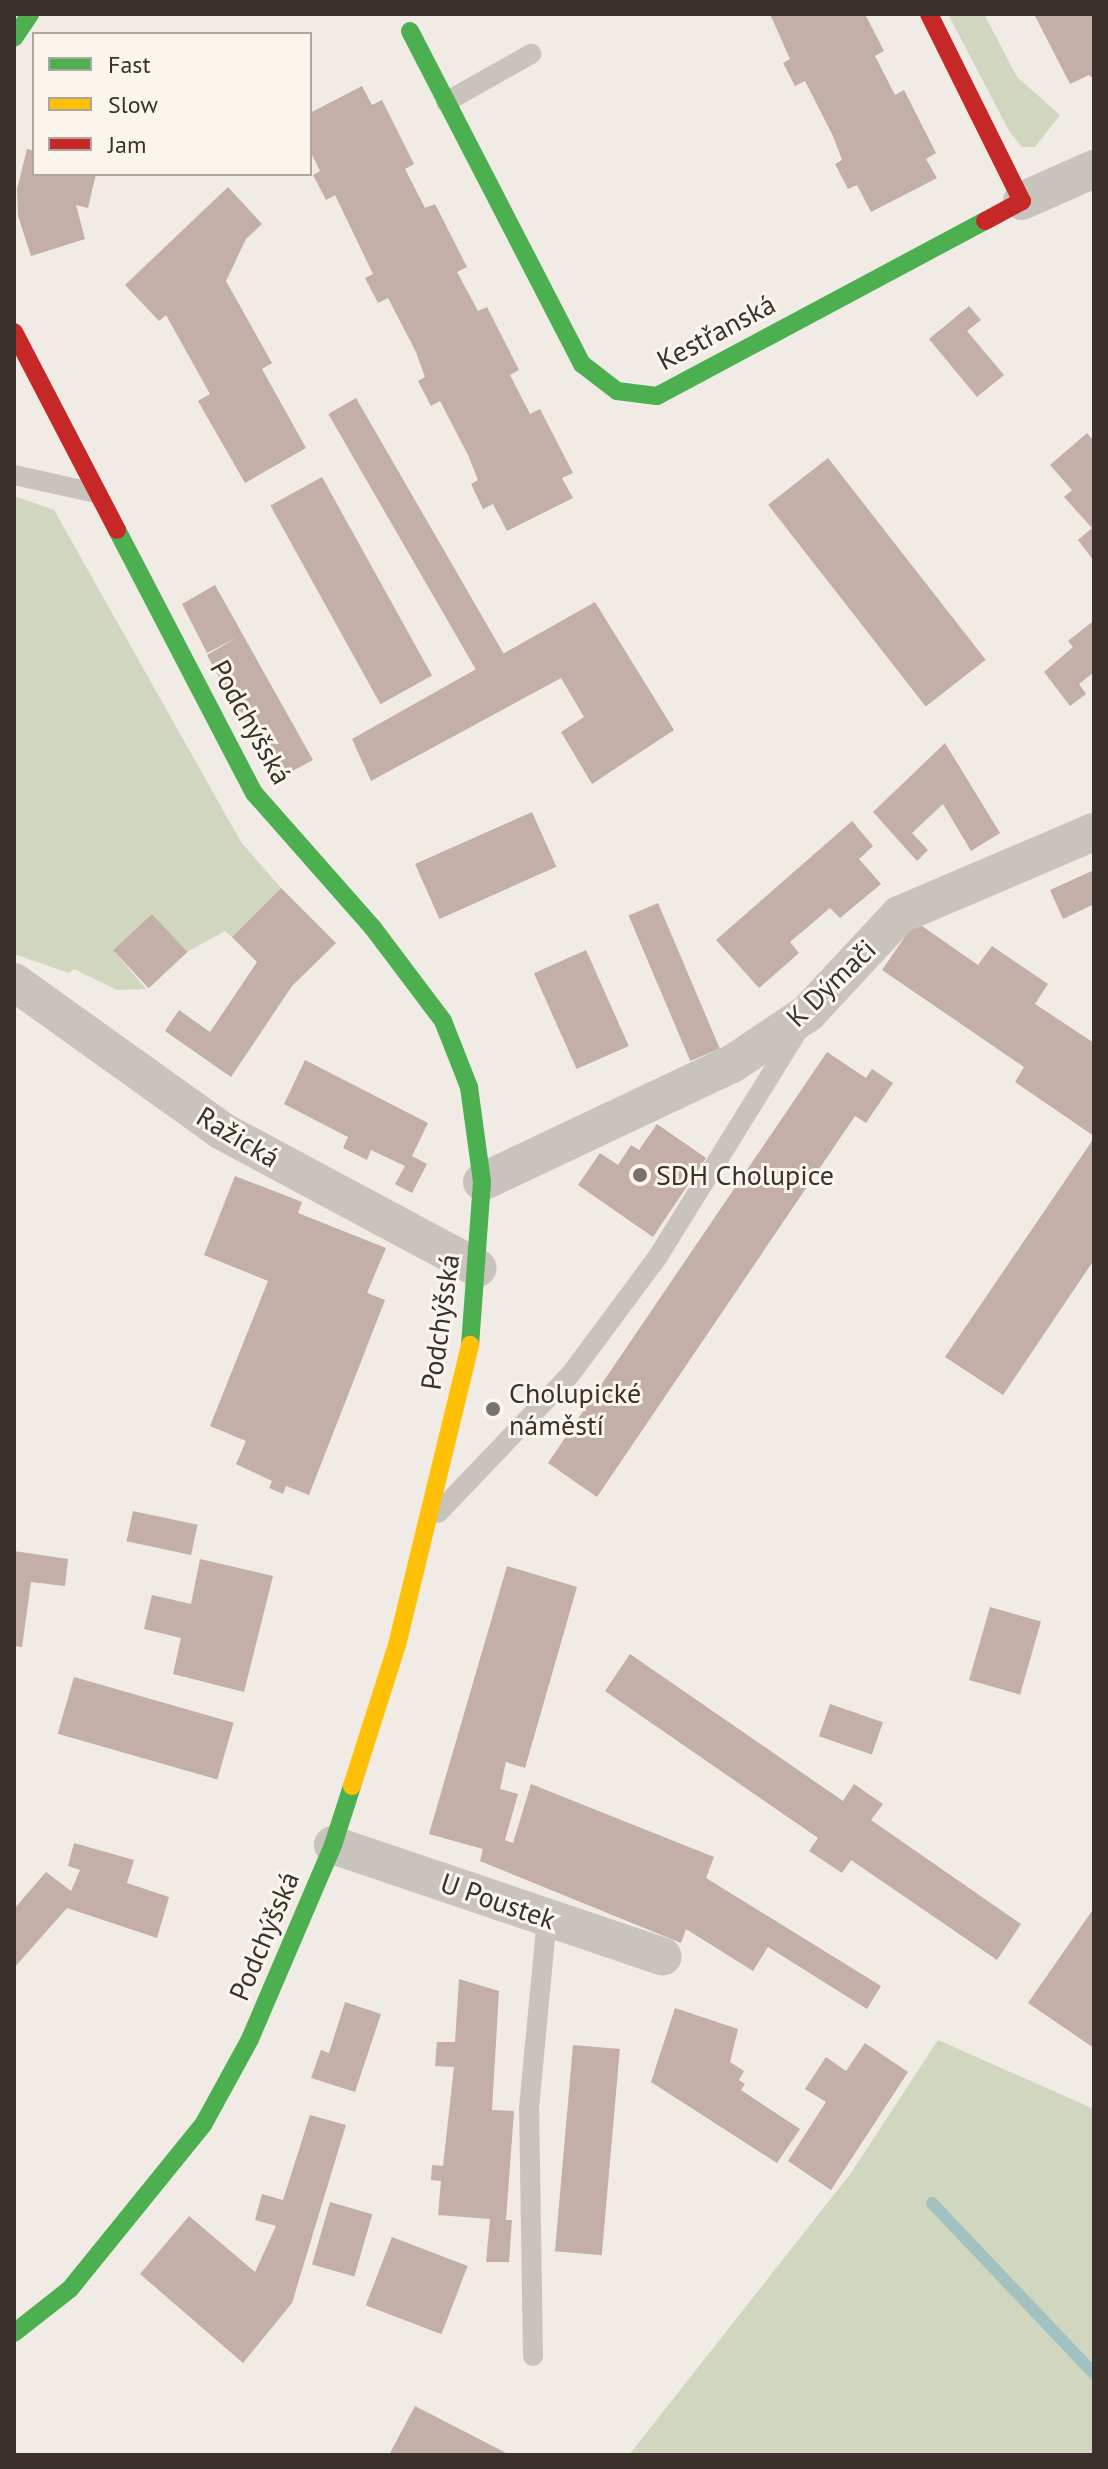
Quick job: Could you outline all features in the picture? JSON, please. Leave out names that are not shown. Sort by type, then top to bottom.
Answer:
[{"type":"street","points":[[14,38],[30,14]]},
{"type":"street","points":[[929,14],[1022,201],[1094,169]]},
{"type":"street","name":"Kestřanská","points":[[410,31],[582,364],[617,391],[657,396],[1022,201]]},
{"type":"street","name":"Podchýšská","points":[[14,332],[254,793],[373,928],[443,1021],[469,1087],[482,1182],[471,1339],[430,1521],[333,1845],[250,2039],[203,2125],[70,2289],[14,2333]]},
{"type":"street","name":"K Dýmači","points":[[482,1182],[732,1064],[808,1013],[899,915],[1094,832]]},
{"type":"street","name":"Ražická","points":[[14,982],[222,1131],[478,1268]]},
{"type":"street","name":"U Poustek","points":[[333,1845],[663,1957]]},
{"type":"lane","points":[[446,102],[531,54]]},
{"type":"lane","points":[[14,475],[99,494]]},
{"type":"lane","points":[[430,1521],[570,1375],[648,1270],[808,1013]]},
{"type":"lane","points":[[533,2356],[529,2108],[547,1918]]},
{"type":"green space","points":[[948,14],[984,14],[1017,77],[1060,115],[1035,147],[1022,147],[1009,131]]},
{"type":"green space","points":[[14,496],[54,510],[241,842],[281,888],[232,937],[225,931],[187,952],[152,914],[114,951],[146,989],[117,990],[74,969],[69,973],[14,954]]},
{"type":"green space","points":[[938,2040],[1094,2109],[1094,2455],[629,2455],[851,2173]]},
{"type":"building","points":[[770,14],[865,14],[884,51],[875,56],[895,95],[904,90],[936,153],[926,159],[937,178],[871,212],[857,185],[848,189],[835,164],[842,160],[805,81],[795,86],[783,63],[790,59]]},
{"type":"building","points":[[1034,14],[1092,14],[1094,79],[1089,75],[1070,84]]},
{"type":"building","points":[[362,86],[372,105],[382,100],[414,164],[405,169],[425,208],[435,204],[467,267],[457,272],[478,311],[487,307],[519,370],[510,375],[530,414],[540,409],[573,473],[562,478],[573,498],[507,531],[493,504],[483,509],[471,484],[478,480],[468,455],[440,401],[431,406],[418,381],[425,377],[416,352],[388,298],[378,303],[365,278],[373,274],[335,195],[326,200],[313,175],[320,171],[312,155],[312,112]]},
{"type":"building","points":[[27,149],[32,150],[32,176],[96,176],[88,208],[76,205],[85,239],[31,256],[18,216],[17,189]]},
{"type":"building","points":[[228,187],[262,224],[246,239],[226,281],[272,363],[262,369],[306,448],[245,483],[198,401],[210,394],[166,315],[159,321],[125,285]]},
{"type":"building","points":[[969,306],[981,320],[967,331],[1004,375],[977,397],[929,339]]},
{"type":"building","points":[[356,398],[504,654],[476,670],[328,414]]},
{"type":"building","points":[[1087,433],[1094,441],[1094,561],[1078,540],[1092,528],[1064,497],[1072,490],[1050,465]]},
{"type":"building","points":[[828,458],[986,660],[926,707],[768,505]]},
{"type":"building","points":[[322,477],[432,676],[380,704],[270,506]]},
{"type":"building","points":[[215,585],[313,760],[276,780],[207,655],[238,637],[207,653],[182,604]]},
{"type":"building","points":[[595,602],[674,730],[592,784],[561,732],[584,717],[561,678],[371,781],[352,739]]},
{"type":"building","points":[[1092,622],[1094,672],[1079,684],[1086,694],[1070,706],[1044,672],[1073,647],[1068,641]]},
{"type":"building","points":[[945,743],[1000,833],[971,851],[943,804],[912,833],[928,850],[917,861],[873,812]]},
{"type":"building","points":[[532,812],[556,867],[439,919],[415,864]]},
{"type":"building","points":[[852,821],[873,846],[859,859],[881,884],[840,918],[830,908],[790,942],[799,953],[759,988],[716,940]]},
{"type":"building","points":[[1094,870],[1094,904],[1063,919],[1050,890]]},
{"type":"building","points":[[281,888],[336,943],[292,986],[231,1077],[165,1031],[179,1010],[210,1032],[257,962],[232,937]]},
{"type":"building","points":[[658,903],[720,1048],[690,1061],[629,916]]},
{"type":"building","points":[[152,914],[187,952],[149,988],[113,950]]},
{"type":"building","points":[[922,926],[978,965],[992,946],[1048,984],[1035,1004],[1094,1043],[1094,1136],[1015,1082],[1024,1067],[882,970],[911,928]]},
{"type":"building","points":[[586,950],[629,1046],[577,1069],[534,973]]},
{"type":"building","points":[[827,1052],[866,1078],[872,1069],[893,1083],[866,1123],[855,1116],[597,1497],[548,1463]]},
{"type":"building","points":[[305,1060],[428,1123],[412,1156],[427,1164],[412,1193],[395,1184],[405,1166],[371,1150],[367,1160],[343,1148],[348,1137],[284,1104]]},
{"type":"building","name":"SDH Cholupice","points":[[657,1124],[706,1158],[653,1237],[578,1185],[600,1153],[618,1165],[631,1145],[639,1150]]},
{"type":"building","points":[[1094,1138],[1094,1260],[1003,1395],[945,1357]]},
{"type":"building","points":[[235,1176],[302,1202],[298,1213],[386,1248],[367,1293],[385,1300],[309,1495],[286,1486],[283,1494],[269,1488],[272,1481],[236,1464],[246,1441],[210,1426],[268,1281],[204,1255]]},
{"type":"building","points":[[133,1511],[198,1525],[191,1555],[127,1541]]},
{"type":"building","points":[[14,1551],[68,1559],[65,1586],[31,1582],[22,1647],[14,1646]]},
{"type":"building","points":[[200,1559],[273,1576],[244,1692],[173,1674],[181,1638],[144,1629],[152,1595],[191,1604]]},
{"type":"building","points":[[507,1566],[577,1587],[525,1768],[506,1762],[500,1789],[518,1794],[505,1840],[513,1843],[531,1784],[714,1857],[706,1878],[881,1986],[867,2009],[768,1947],[753,1971],[686,1929],[681,1943],[480,1861],[483,1849],[429,1834]]},
{"type":"building","points":[[990,1607],[1041,1622],[1020,1695],[969,1680]]},
{"type":"building","points":[[630,1654],[843,1801],[854,1784],[883,1804],[871,1820],[1021,1924],[997,1960],[851,1860],[842,1873],[809,1851],[818,1838],[605,1691]]},
{"type":"building","points":[[74,1677],[234,1723],[217,1779],[58,1734]]},
{"type":"building","points":[[830,1704],[883,1722],[872,1754],[819,1736]]},
{"type":"building","points":[[74,1843],[134,1860],[127,1883],[169,1897],[157,1938],[67,1908],[14,1968],[14,1909],[46,1872],[71,1891],[80,1870],[68,1866]]},
{"type":"building","points":[[1094,1908],[1094,2048],[1028,2003]]},
{"type":"building","points":[[459,1979],[499,1991],[492,2110],[514,2111],[506,2220],[512,2220],[509,2262],[486,2262],[490,2219],[438,2215],[441,2181],[431,2180],[432,2165],[443,2166],[454,2067],[435,2066],[437,2042],[455,2042]]},
{"type":"building","points":[[345,2002],[381,2014],[355,2092],[311,2078],[321,2050],[329,2053]]},
{"type":"building","points":[[675,2008],[738,2029],[730,2062],[744,2071],[739,2080],[745,2084],[741,2090],[800,2129],[777,2163],[651,2082]]},
{"type":"building","points":[[865,2043],[908,2072],[831,2190],[788,2161],[826,2102],[805,2089],[826,2057],[846,2071]]},
{"type":"building","points":[[573,2045],[620,2049],[602,2255],[555,2251]]},
{"type":"building","points":[[310,2115],[346,2125],[292,2303],[243,2363],[140,2274],[189,2216],[255,2272],[276,2226],[255,2220],[262,2194],[283,2200]]},
{"type":"building","points":[[330,2202],[372,2214],[354,2277],[312,2264]]},
{"type":"building","points":[[392,2237],[468,2266],[441,2334],[366,2305]]},
{"type":"building","points":[[415,2406],[510,2455],[389,2455]]},
{"type":"waterway","points":[[932,2203],[1094,2374]]},
{"type":"traffic: fast","points":[[14,38],[30,14]]},
{"type":"traffic: fast","points":[[410,31],[582,364],[617,391],[657,396],[985,221]]},
{"type":"traffic: fast","points":[[117,530],[254,793],[373,928],[443,1021],[469,1087],[482,1182],[470,1345]]},
{"type":"traffic: fast","points":[[14,2333],[70,2289],[203,2125],[250,2039],[333,1845],[352,1786]]},
{"type":"traffic: slow","points":[[352,1786],[397,1645],[470,1345]]},
{"type":"traffic: jam","points":[[929,14],[1022,201],[985,221]]},
{"type":"traffic: jam","points":[[14,332],[117,530]]},
{"type":"place","name":"SDH Cholupice","points":[[640,1175]]},
{"type":"place","name":"Cholupické náměstí","points":[[493,1409]]}]
